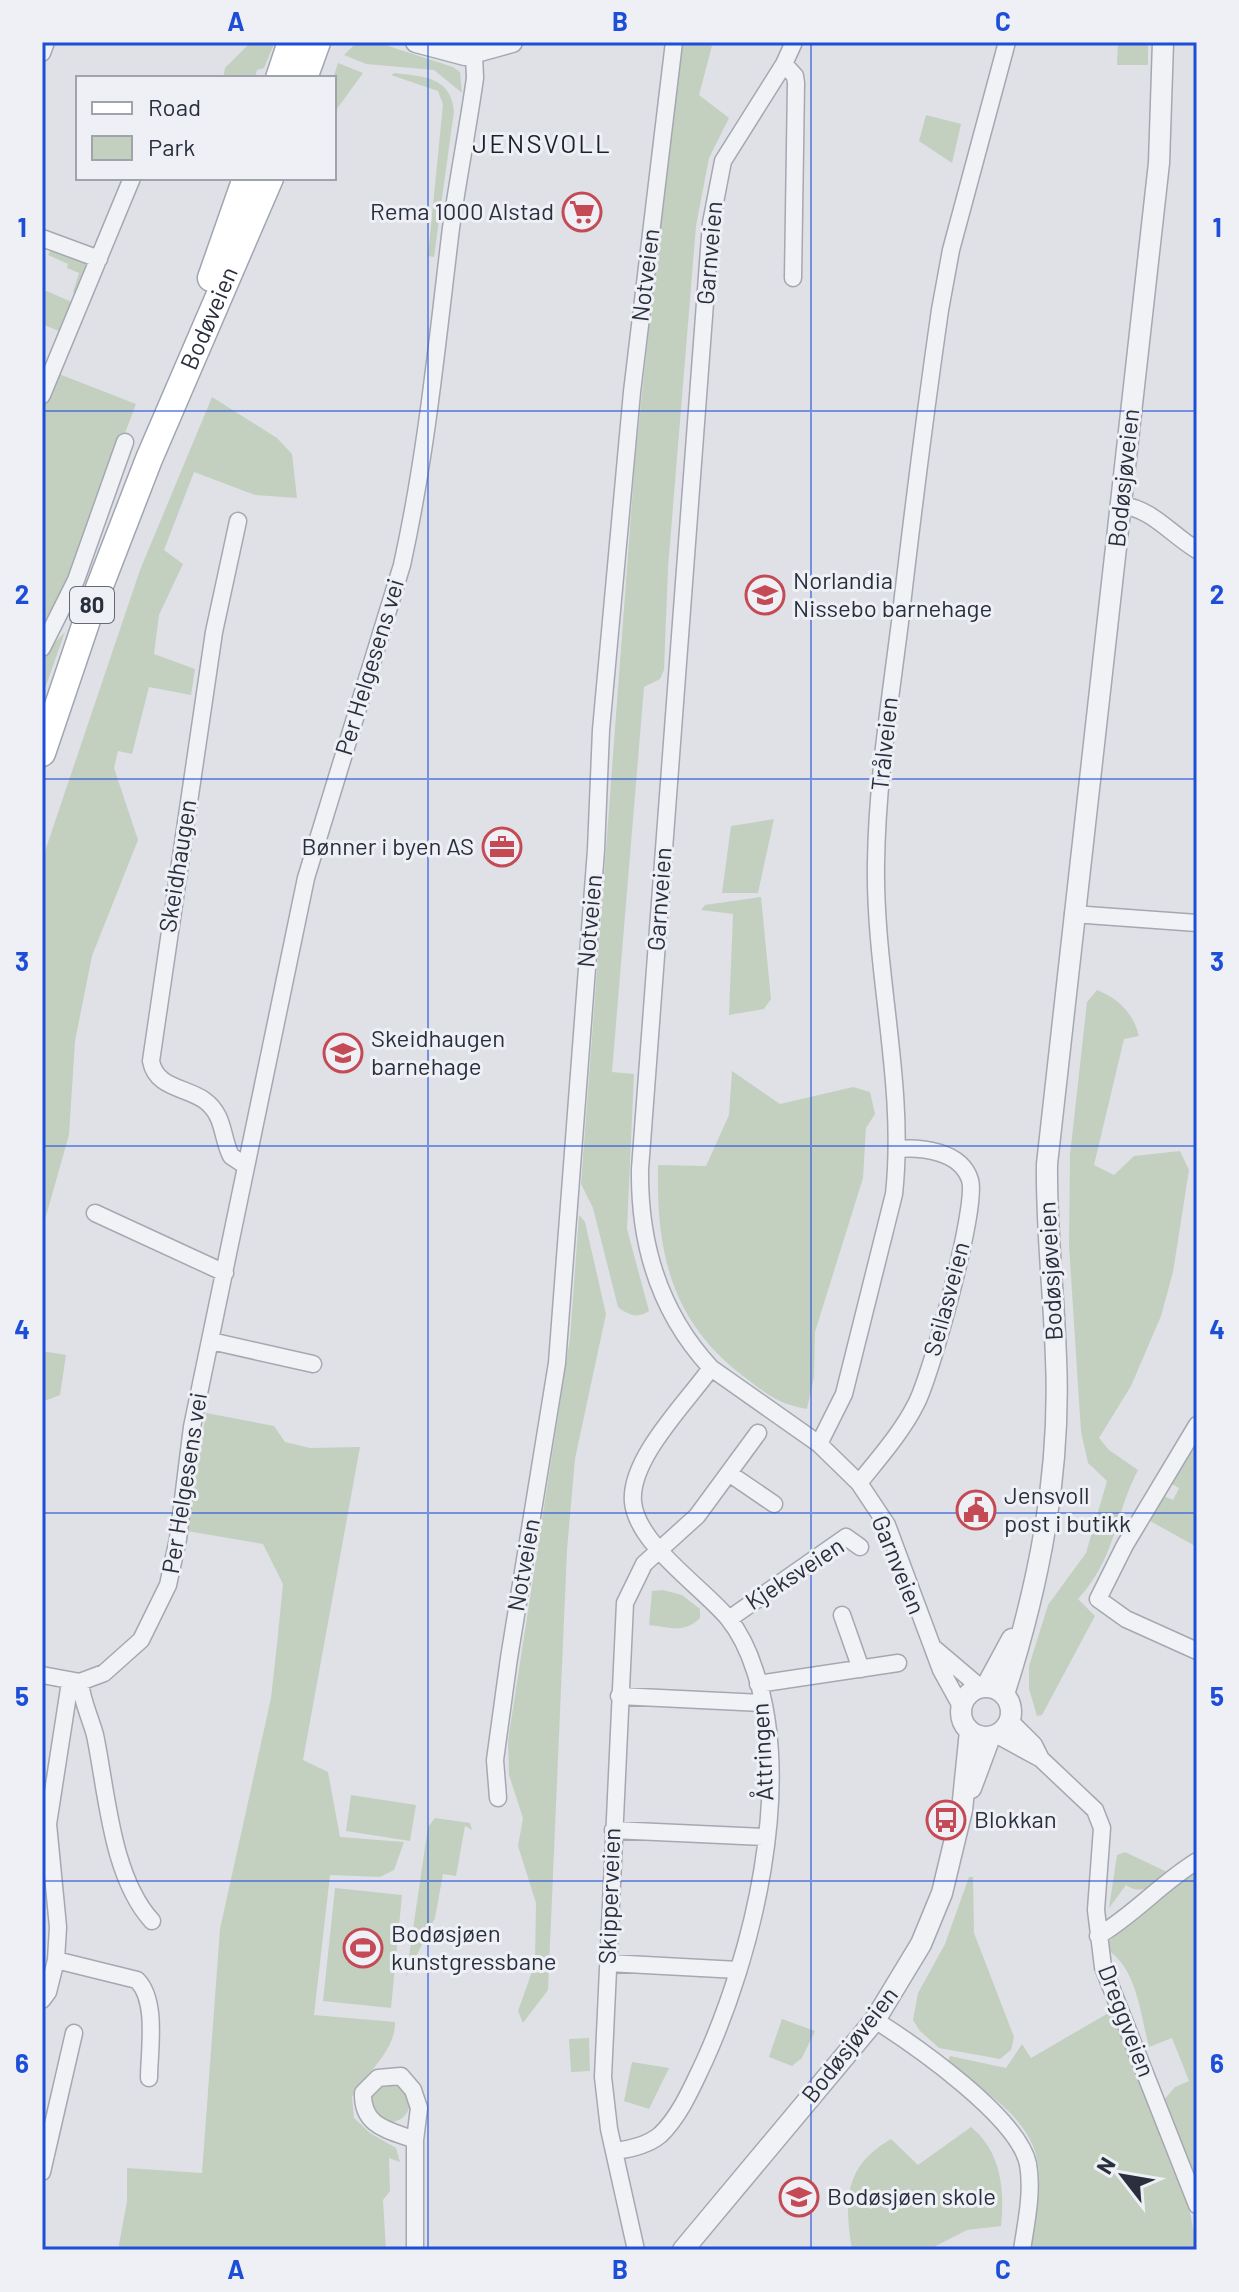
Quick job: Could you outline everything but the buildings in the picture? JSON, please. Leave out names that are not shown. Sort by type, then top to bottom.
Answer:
[{"type":"main road","points":[[280,76],[291,42]]},
{"type":"main road","points":[[305,76],[317,42]]},
{"type":"main road","name":"Bodøveien","points":[[42,753],[89,614],[149,459],[245,180]]},
{"type":"main road","name":"Bodøveien","points":[[149,459],[269,180]]},
{"type":"street","points":[[42,53],[46,42]]},
{"type":"street","points":[[416,42],[440,51],[474,55],[512,42]]},
{"type":"street","name":"Notveien","points":[[498,1798],[495,1760],[510,1644],[557,1363],[596,850],[601,730],[632,392],[674,42]]},
{"type":"street","name":"Garnveien","points":[[794,42],[784,64],[723,161],[712,212],[640,1169],[642,1227],[656,1281],[678,1326],[711,1368],[819,1444],[859,1483],[887,1525],[931,1646],[962,1708]]},
{"type":"street","name":"Trålveien","points":[[819,1444],[844,1394],[894,1194],[897,1149],[894,1082],[879,964],[876,864],[880,778],[940,310],[951,250],[1007,42]]},
{"type":"street","name":"Bodøsjøveien","points":[[990,1690],[1022,1626],[1039,1565],[1055,1464],[1056,1358],[1046,1214],[1047,1164],[1159,163],[1163,42]]},
{"type":"street","name":"Per Helgesens vei","points":[[75,1682],[104,1673],[133,1649],[162,1602],[178,1539],[192,1427],[306,878],[402,565],[412,519],[435,382],[451,227],[475,78],[474,55]]},
{"type":"street","points":[[784,64],[795,76],[796,83],[793,278]]},
{"type":"street","points":[[42,395],[131,180]]},
{"type":"street","points":[[42,238],[99,259]]},
{"type":"street","points":[[42,648],[76,580],[125,442]]},
{"type":"street","points":[[1121,505],[1137,507],[1154,516],[1197,550]]},
{"type":"street","name":"Skeidhaugen","points":[[238,521],[214,632],[151,1061],[152,1070],[164,1082],[203,1099],[213,1108],[223,1124],[231,1156],[246,1166]]},
{"type":"street","points":[[1073,914],[1197,923]]},
{"type":"street","name":"Seilasveien","points":[[859,1483],[921,1394],[959,1264],[972,1197],[970,1180],[962,1166],[948,1156],[925,1149],[897,1149]]},
{"type":"street","points":[[95,1213],[225,1273]]},
{"type":"street","points":[[211,1341],[313,1364]]},
{"type":"street","name":"Åttringen","points":[[615,2151],[658,2137],[679,2109],[710,2047],[738,1970],[765,1837],[769,1790],[762,1703],[745,1642],[729,1619],[659,1549],[636,1515],[633,1492],[646,1456],[711,1368]]},
{"type":"street","points":[[1197,1425],[1125,1545],[1098,1599],[1126,1619],[1197,1651]]},
{"type":"street","name":"Skipperveien","points":[[636,2250],[603,2077],[625,1603],[644,1564],[697,1516],[758,1433]]},
{"type":"street","points":[[730,1474],[774,1504]]},
{"type":"street","name":"Kjeksveien","points":[[729,1619],[846,1537],[860,1547]]},
{"type":"street","points":[[842,1615],[861,1669]]},
{"type":"street","name":"Garnveien","points":[[931,1646],[990,1690]]},
{"type":"street","points":[[758,1684],[898,1663]]},
{"type":"street","points":[[42,1675],[75,1682]]},
{"type":"street","points":[[75,1682],[95,1738],[109,1822],[135,1894],[152,1921]]},
{"type":"street","points":[[42,2000],[48,1992],[56,1960],[58,1927],[48,1824],[75,1682]]},
{"type":"street","name":"Bodøsjøveien","points":[[990,1690],[968,1695],[962,1708],[965,1724],[992,1731]]},
{"type":"street","name":"Bodøsjøveien","points":[[683,2250],[875,2020],[921,1944],[932,1919],[962,1810],[992,1731],[1011,1707],[990,1690]]},
{"type":"street","points":[[619,1696],[762,1703]]},
{"type":"street","name":"Dreggveien","points":[[992,1731],[1041,1759],[1095,1810],[1102,1828],[1096,1910],[1103,1967],[1196,2199]]},
{"type":"street","points":[[613,1830],[765,1837]]},
{"type":"street","points":[[1098,1936],[1128,1918],[1156,1889],[1197,1861]]},
{"type":"street","points":[[56,1960],[130,1977],[142,1985],[149,2017],[149,2078]]},
{"type":"street","points":[[608,1963],[738,1970]]},
{"type":"street","points":[[875,2020],[994,2109],[1016,2137],[1027,2163],[1028,2178],[1022,2250]]},
{"type":"street","points":[[42,2172],[74,2033]]},
{"type":"street","points":[[415,2140],[415,2250]]},
{"type":"green space","points":[[251,42],[275,42],[264,68],[257,70],[256,76],[223,76],[225,68]]},
{"type":"green space","points":[[357,42],[376,42],[453,67],[460,72],[462,93],[434,70],[366,64],[344,55]]},
{"type":"green space","points":[[683,42],[713,42],[699,95],[729,118],[709,158],[696,226],[668,568],[664,670],[660,679],[644,687],[612,1072],[634,1074],[627,1229],[649,1311],[637,1315],[618,1307],[593,1208],[581,1184],[635,461],[668,145]]},
{"type":"green space","points":[[1118,42],[1148,42],[1148,65],[1117,65]]},
{"type":"green space","points":[[338,63],[363,73],[336,110],[336,76]]},
{"type":"green space","points":[[395,73],[434,80],[452,99],[454,111],[434,257],[428,256],[443,104],[438,91],[391,75]]},
{"type":"green space","points":[[926,115],[961,124],[952,163],[919,141]]},
{"type":"green space","points":[[52,248],[88,263],[77,294],[73,292],[79,273],[48,255]]},
{"type":"green space","points":[[42,289],[74,303],[61,332],[42,324]]},
{"type":"green space","points":[[59,374],[136,404],[64,594],[42,636],[42,410]]},
{"type":"green space","points":[[212,397],[277,438],[292,454],[297,498],[255,495],[194,472],[164,550],[183,564],[159,615],[154,654],[195,669],[191,695],[149,687],[132,754],[118,751],[114,768],[138,840],[92,956],[75,1041],[69,1135],[42,1230],[42,860],[140,570]]},
{"type":"green space","points":[[65,632],[42,697],[42,656]]},
{"type":"green space","points":[[774,819],[758,893],[722,893],[731,826]]},
{"type":"green space","points":[[761,897],[771,999],[764,1009],[729,1015],[733,914],[701,910],[705,905]]},
{"type":"green space","points":[[1097,990],[1124,1008],[1139,1036],[1124,1039],[1094,1165],[1114,1175],[1134,1156],[1180,1151],[1189,1170],[1173,1272],[1161,1316],[1131,1386],[1099,1438],[1109,1450],[1138,1470],[1108,1551],[1091,1583],[1078,1599],[1095,1616],[1042,1715],[1037,1716],[1029,1689],[1029,1666],[1048,1605],[1086,1553],[1107,1481],[1088,1463],[1081,1432],[1069,1245],[1070,1155],[1087,1002]]},
{"type":"green space","points":[[732,1071],[780,1104],[853,1087],[870,1092],[875,1114],[866,1128],[863,1178],[815,1332],[814,1377],[807,1409],[773,1397],[719,1355],[684,1308],[665,1255],[660,1227],[658,1165],[706,1166],[729,1115]]},
{"type":"green space","points":[[579,1215],[585,1222],[606,1314],[575,1459],[567,1550],[548,1990],[523,2023],[518,2011],[535,1963],[536,1903],[518,1846],[523,1818],[509,1775],[508,1741],[570,1338]]},
{"type":"green space","points":[[42,1351],[66,1355],[60,1395],[42,1402]]},
{"type":"green space","points":[[206,1413],[274,1426],[285,1442],[310,1448],[360,1447],[303,1760],[328,1772],[340,1837],[404,1842],[394,1870],[380,1877],[330,1875],[314,2015],[395,2022],[391,2043],[352,2097],[354,2118],[370,2133],[396,2148],[400,2162],[389,2158],[390,2191],[383,2200],[386,2250],[118,2250],[127,2201],[127,2168],[202,2173],[220,1929],[271,1698],[277,1644],[283,1584],[263,1544],[187,1531]]},
{"type":"green space","points":[[1197,1434],[1197,1547],[1150,1521],[1164,1496],[1173,1500],[1179,1488],[1170,1483]]},
{"type":"green space","points":[[663,1590],[682,1595],[700,1609],[700,1618],[682,1628],[649,1625],[652,1591]]},
{"type":"green space","points":[[351,1795],[416,1805],[410,1841],[346,1831]]},
{"type":"green space","points":[[435,1818],[470,1823],[472,1830],[465,1826],[456,1876],[443,1874],[435,1918],[406,1977],[428,1827]]},
{"type":"green space","points":[[1125,1852],[1167,1872],[1153,1885],[1143,1889],[1126,1885],[1109,1908],[1117,1855]]},
{"type":"green space","points":[[1197,1867],[1196,2180],[1163,2101],[1175,2087],[1189,2081],[1172,2038],[1149,2047],[1131,1980],[1120,1961],[1106,1947],[1133,1919]]},
{"type":"green space","points":[[969,1877],[973,1877],[974,1933],[1014,2037],[1011,2050],[1000,2059],[939,2048],[913,2020],[918,1993],[945,1944]]},
{"type":"green space","name":"Bodøsjøen kunstgressbane","points":[[335,1888],[402,1895],[391,2008],[323,2001]]},
{"type":"green space","points":[[1110,2012],[1166,2145],[1190,2212],[1197,2250],[1029,2250],[1039,2175],[1029,2138],[1006,2109],[947,2063],[950,2056],[1006,2068],[1022,2044],[1031,2058]]},
{"type":"green space","points":[[782,2019],[815,2031],[802,2058],[792,2066],[769,2057]]},
{"type":"green space","points":[[589,2038],[590,2071],[571,2072],[569,2039]]},
{"type":"green space","points":[[632,2062],[669,2068],[649,2109],[624,2101]]},
{"type":"green space","points":[[390,2082],[404,2088],[410,2102],[404,2116],[390,2122],[376,2116],[370,2102],[376,2088]]},
{"type":"green space","points":[[971,2127],[989,2148],[999,2172],[1001,2226],[967,2230],[928,2250],[852,2250],[848,2200],[856,2173],[864,2161],[891,2139],[918,2165]]},
{"type":"place","name":"Rema 1000 Alstad","points":[[582,212]]},
{"type":"place","name":"Norlandia Nissebo barnehage","points":[[765,595]]},
{"type":"place","name":"Bønner i byen AS","points":[[502,847]]},
{"type":"place","name":"Skeidhaugen barnehage","points":[[343,1053]]},
{"type":"place","name":"Jensvoll post i butikk","points":[[976,1510]]},
{"type":"place","name":"Blokkan","points":[[946,1820]]},
{"type":"place","name":"Bodøsjøen kunstgressbane","points":[[363,1948]]},
{"type":"place","name":"Bodøsjøen skole","points":[[799,2197]]},
{"type":"district","name":"JENSVOLL","points":[[542,144]]}]
